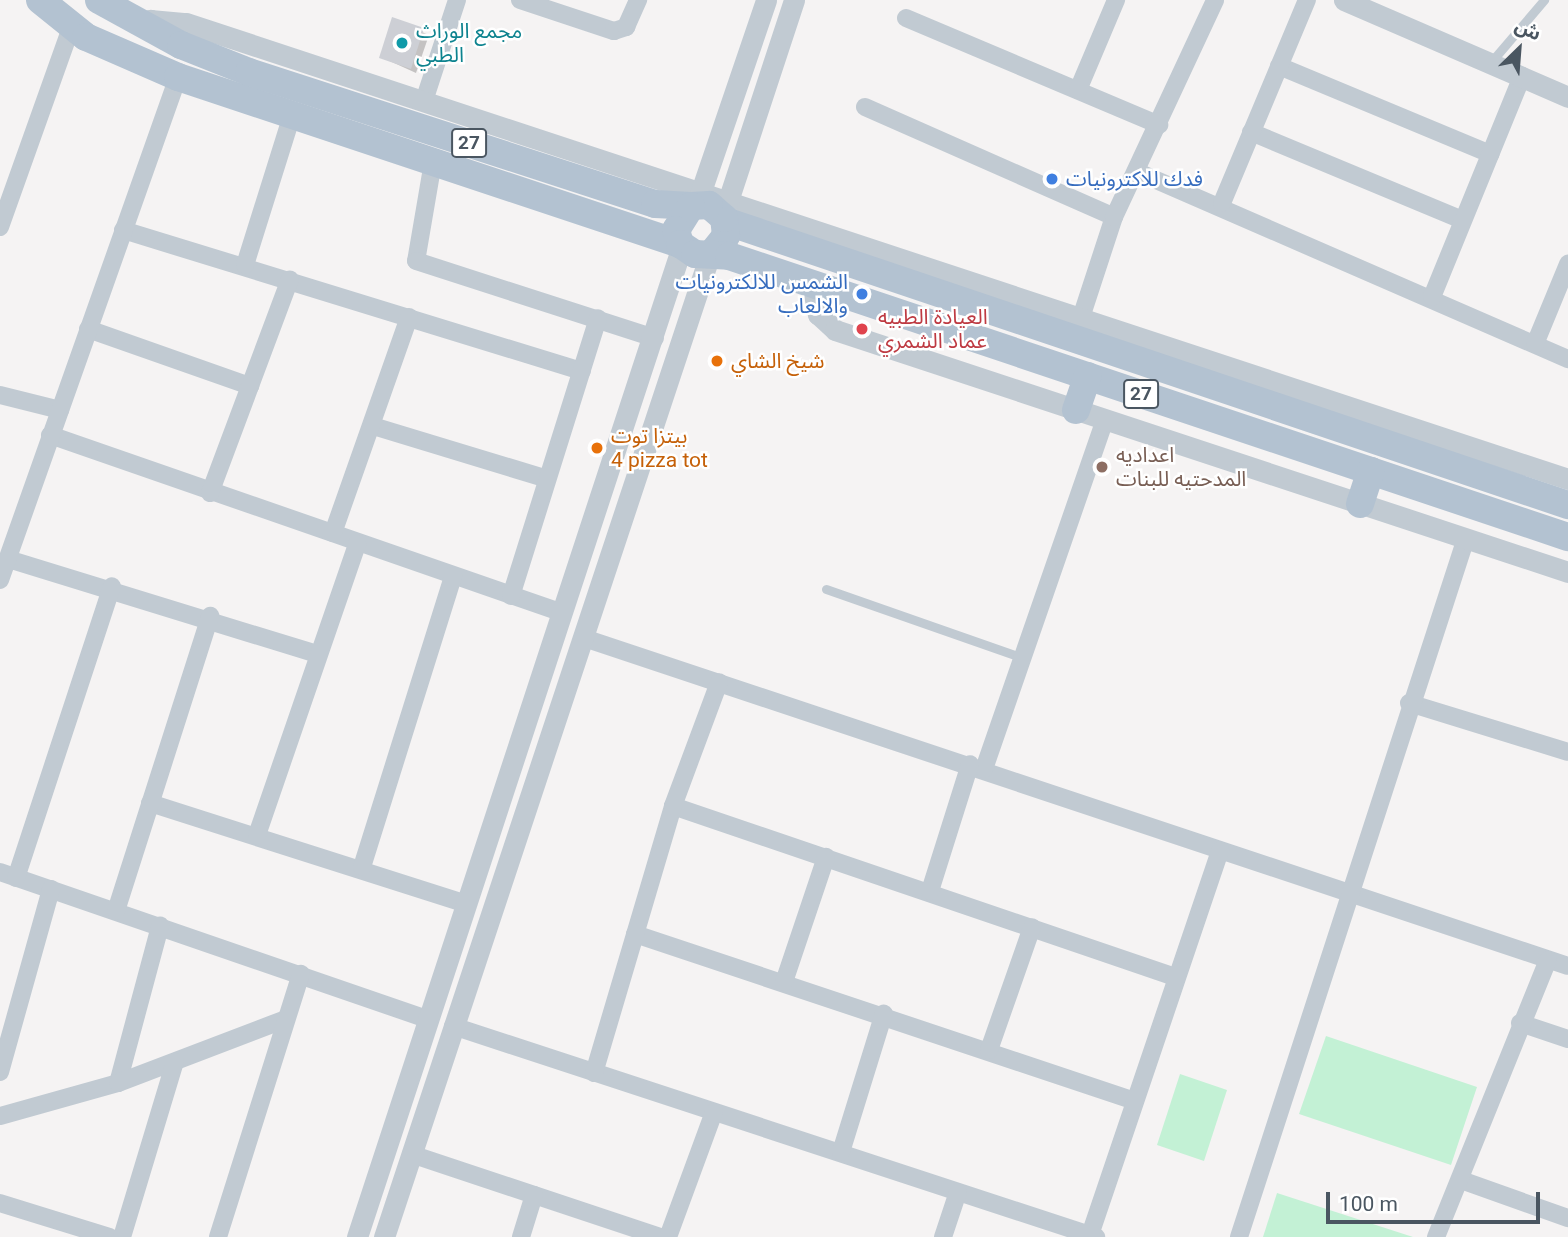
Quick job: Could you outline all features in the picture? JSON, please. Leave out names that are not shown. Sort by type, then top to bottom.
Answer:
[{"type":"main road","name":"27","points":[[40,0],[72,25],[118,53],[178,77],[681,245],[812,284],[1568,537]]},
{"type":"main road","name":"27","points":[[100,0],[140,18],[334,85],[655,204],[696,201],[725,213],[1078,329],[1267,404],[1301,415],[1395,435],[1568,505]]},
{"type":"main road","points":[[118,53],[133,42],[140,18]]},
{"type":"main road","points":[[140,18],[148,36],[141,47],[148,65]]},
{"type":"main road","points":[[681,245],[676,222],[696,201]]},
{"type":"main road","points":[[711,253],[726,236],[725,213]]},
{"type":"main road","points":[[1076,410],[1088,376]]},
{"type":"main road","points":[[1250,430],[1269,425],[1267,404]]},
{"type":"main road","points":[[1285,442],[1284,427],[1301,415]]},
{"type":"main road","points":[[1360,504],[1371,471]]},
{"type":"street","points":[[424,101],[457,0]]},
{"type":"street","points":[[520,0],[614,32],[626,27],[638,0]]},
{"type":"street","points":[[334,85],[424,101],[696,201],[766,0]]},
{"type":"street","points":[[725,213],[794,0]]},
{"type":"street","points":[[1078,90],[1116,0]]},
{"type":"street","points":[[1214,0],[1140,173],[1114,218],[1078,329],[1395,435],[1568,479]]},
{"type":"street","points":[[1222,203],[1307,0]]},
{"type":"street","points":[[1344,0],[1568,97]]},
{"type":"street","points":[[906,18],[1159,125]]},
{"type":"street","points":[[0,227],[72,25]]},
{"type":"street","points":[[1279,66],[1490,154]]},
{"type":"street","points":[[1432,297],[1460,219],[1522,76]]},
{"type":"street","points":[[0,580],[178,77]]},
{"type":"street","points":[[865,107],[1114,218]]},
{"type":"street","points":[[245,265],[292,115]]},
{"type":"street","points":[[1251,132],[1460,219]]},
{"type":"street","points":[[433,162],[416,261],[655,338]]},
{"type":"street","points":[[1140,173],[1222,203],[1568,359]]},
{"type":"street","points":[[123,230],[245,265],[582,371]]},
{"type":"street","points":[[357,1237],[655,338],[681,245]]},
{"type":"street","points":[[384,1237],[453,1026],[528,811],[658,403],[711,253]]},
{"type":"street","points":[[1535,344],[1568,264]]},
{"type":"street","points":[[210,493],[290,279]]},
{"type":"street","points":[[812,284],[818,314],[835,330],[1568,572]]},
{"type":"street","points":[[332,533],[373,426],[409,317]]},
{"type":"street","points":[[511,596],[597,318]]},
{"type":"street","points":[[88,330],[250,386]]},
{"type":"street","points":[[0,395],[60,410]]},
{"type":"street","points":[[636,395],[658,403]]},
{"type":"street","points":[[930,891],[977,766],[1023,658],[1105,420]]},
{"type":"street","points":[[373,426],[547,479]]},
{"type":"street","points":[[50,435],[210,493],[563,613]]},
{"type":"street","points":[[1238,1237],[1409,703],[1466,538]]},
{"type":"street","points":[[257,835],[317,653],[357,544]]},
{"type":"street","points":[[8,559],[112,586],[317,653]]},
{"type":"street","points":[[362,867],[453,576]]},
{"type":"street","points":[[112,586],[8,875],[428,1019]]},
{"type":"street","points":[[116,911],[210,616]]},
{"type":"street","points":[[584,638],[977,766],[1568,966]]},
{"type":"street","points":[[594,1073],[673,806],[719,682]]},
{"type":"street","points":[[1409,703],[1568,752]]},
{"type":"street","points":[[516,752],[527,764],[544,761]]},
{"type":"street","points":[[500,803],[515,796],[528,811]]},
{"type":"street","points":[[150,803],[362,867],[466,904]]},
{"type":"street","points":[[673,806],[930,891],[1175,977]]},
{"type":"street","points":[[453,1026],[1093,1236],[1175,977],[1220,850]]},
{"type":"street","points":[[784,982],[826,857]]},
{"type":"street","points":[[0,1072],[7,1021],[51,890]]},
{"type":"street","points":[[118,1083],[160,926]]},
{"type":"street","points":[[989,1050],[1032,926]]},
{"type":"street","points":[[635,934],[884,1013],[1135,1101]]},
{"type":"street","points":[[1436,1237],[1461,1180],[1520,1023],[1548,960]]},
{"type":"street","points":[[218,1237],[301,974]]},
{"type":"street","points":[[841,1152],[884,1013]]},
{"type":"street","points":[[0,1116],[118,1083],[286,1019]]},
{"type":"street","points":[[1520,1023],[1568,1039]]},
{"type":"street","points":[[122,1237],[176,1062]]},
{"type":"street","points":[[668,1237],[714,1112]]},
{"type":"street","points":[[411,1154],[660,1237]]},
{"type":"street","points":[[1461,1180],[1568,1218]]},
{"type":"street","points":[[943,1237],[958,1192]]},
{"type":"street","points":[[521,1237],[534,1195]]},
{"type":"street","points":[[0,1203],[110,1237]]},
{"type":"lane","points":[[1491,62],[1544,0]]},
{"type":"lane","points":[[826,589],[1023,658]]},
{"type":"green space","points":[[1326,1036],[1477,1087],[1451,1165],[1299,1114]]},
{"type":"green space","points":[[1180,1074],[1227,1090],[1204,1161],[1157,1145]]},
{"type":"green space","points":[[1277,1193],[1413,1237],[1263,1237]]},
{"type":"building","name":"مجمع الوراث الطبي","points":[[392,17],[424,28],[411,69],[379,58]]},
{"type":"place","name":"مجمع الوراث الطبي","points":[[402,43]]},
{"type":"place","name":"فدك للاكترونيات","points":[[1052,179]]},
{"type":"place","name":"الشمس للالكترونيات والالعاب","points":[[862,294]]},
{"type":"place","name":"العيادة الطبيه عماد الشمري","points":[[862,329]]},
{"type":"place","name":"شيخ الشاي","points":[[717,361]]},
{"type":"place","name":"بيتزا توت 4 pizza tot","points":[[597,448]]},
{"type":"place","name":"اعداديه المدحتيه للبنات","points":[[1102,467]]}]
